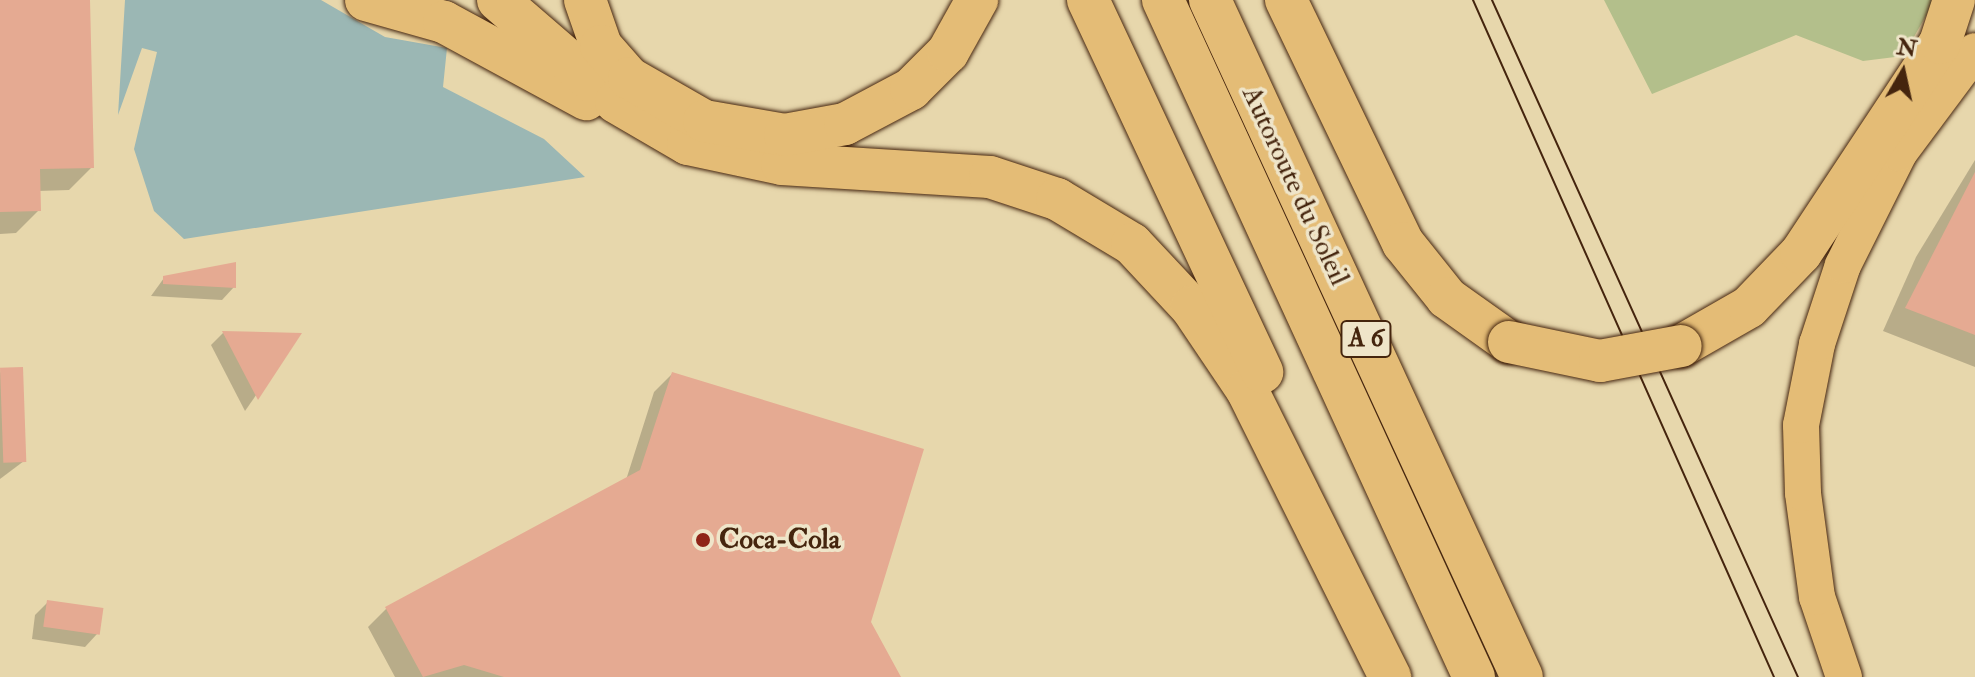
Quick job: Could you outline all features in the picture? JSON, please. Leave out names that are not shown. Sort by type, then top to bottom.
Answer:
[{"type":"highway","points":[[366,0],[444,22],[598,106],[662,133],[782,164],[990,177],[1057,199],[1132,244],[1191,307],[1247,390],[1390,677]]},
{"type":"highway","points":[[498,0],[662,133]]},
{"type":"highway","points":[[585,0],[601,46],[629,78],[704,121],[785,135],[856,120],[911,89],[948,52],[977,0]]},
{"type":"highway","points":[[1088,0],[1402,677]]},
{"type":"highway","name":"Autoroute du Soleil","points":[[1163,0],[1474,677]]},
{"type":"highway","name":"Autoroute du Soleil","points":[[1210,0],[1522,677]]},
{"type":"highway","points":[[1286,0],[1403,243],[1447,298],[1509,342],[1600,361],[1681,346],[1749,307],[1801,253],[1940,43],[1954,0]]},
{"type":"main road","points":[[1844,677],[1817,597],[1803,493],[1801,425],[1817,344],[1843,265],[1899,153],[1975,51]]},
{"type":"green space","points":[[1604,0],[1935,0],[1903,56],[1863,61],[1796,35],[1652,94]]},
{"type":"water","points":[[125,0],[321,0],[385,37],[447,48],[443,87],[544,139],[585,177],[184,239],[154,211],[134,149],[157,52],[142,48],[118,115]]},
{"type":"building","points":[[0,0],[90,0],[94,168],[40,169],[41,211],[0,212]]},
{"type":"building","points":[[1975,172],[1975,335],[1905,308]]},
{"type":"building","points":[[236,262],[236,288],[163,284],[163,276]]},
{"type":"building","points":[[222,331],[302,333],[258,400]]},
{"type":"building","points":[[23,367],[26,462],[3,463],[0,368]]},
{"type":"building","name":"Coca-Cola","points":[[672,372],[924,449],[871,622],[901,677],[504,677],[464,665],[423,677],[385,607],[640,470]]},
{"type":"building","points":[[47,600],[103,608],[100,635],[43,627]]},
{"type":"tram line","points":[[1473,0],[1774,677]]},
{"type":"tram line","points":[[1492,0],[1798,677]]},
{"type":"place","name":"Coca-Cola","points":[[703,540]]}]
